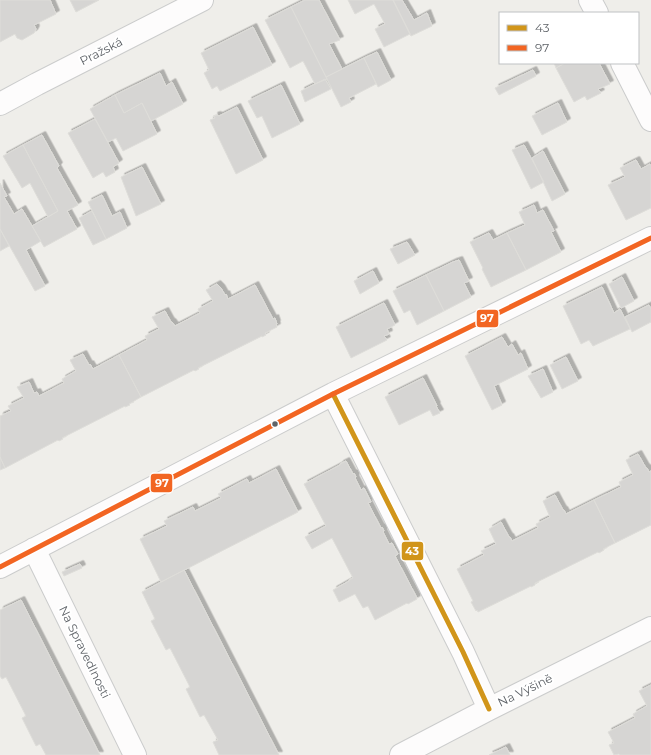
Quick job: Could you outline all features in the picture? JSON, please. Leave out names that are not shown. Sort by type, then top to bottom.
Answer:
[{"type":"street","name":"Pražská","points":[[0,104],[202,0]]},
{"type":"street","points":[[590,0],[596,12]]},
{"type":"street","points":[[623,64],[651,120]]},
{"type":"street","points":[[0,567],[333,394],[651,238]]},
{"type":"street","points":[[333,394],[463,652],[489,709]]},
{"type":"street","name":"Na Spravedlnosti","points":[[34,549],[135,755]]},
{"type":"street","name":"Na Výšině","points":[[401,755],[651,628]]},
{"type":"building","points":[[0,0],[50,0],[56,14],[34,25],[36,29],[34,33],[22,40],[17,38],[15,34],[0,42]]},
{"type":"building","points":[[70,0],[99,0],[76,12]]},
{"type":"building","points":[[305,0],[319,0],[340,40],[329,44],[342,69],[326,77],[291,7]]},
{"type":"building","points":[[348,0],[393,0],[410,34],[384,47],[375,29],[385,24],[374,4],[355,14]]},
{"type":"building","points":[[393,0],[402,0],[414,20],[427,13],[432,26],[411,36]]},
{"type":"building","points":[[291,7],[327,79],[315,84],[303,61],[290,68],[265,20]]},
{"type":"building","points":[[253,27],[272,65],[220,91],[217,86],[212,89],[204,73],[209,70],[201,53]]},
{"type":"building","points":[[377,52],[391,80],[378,87],[364,58]]},
{"type":"building","points":[[364,58],[376,84],[349,98],[351,102],[341,107],[326,77]]},
{"type":"building","points":[[554,64],[563,64],[556,68]]},
{"type":"building","points":[[563,64],[600,64],[610,84],[598,89],[601,93],[587,100],[585,96],[574,102],[556,68]]},
{"type":"building","points":[[533,70],[536,76],[499,95],[495,88]]},
{"type":"building","points":[[160,73],[166,86],[172,82],[183,104],[151,121],[142,103],[124,113],[115,95]]},
{"type":"building","points":[[325,79],[331,89],[305,102],[301,91]]},
{"type":"building","points":[[281,85],[300,124],[272,138],[262,116],[257,118],[248,101]]},
{"type":"building","points":[[115,95],[124,113],[142,103],[157,134],[123,151],[116,138],[108,142],[90,109]]},
{"type":"building","points":[[558,103],[567,122],[542,135],[532,116]]},
{"type":"building","points":[[237,107],[263,160],[236,174],[210,120],[215,118],[214,116],[219,116]]},
{"type":"building","points":[[95,119],[119,163],[113,167],[115,172],[106,177],[103,172],[93,178],[68,133]]},
{"type":"building","points":[[42,135],[59,166],[57,168],[78,205],[67,211],[77,229],[44,247],[32,226],[58,211],[23,145]]},
{"type":"building","points":[[23,145],[58,211],[48,217],[30,183],[22,188],[3,156]]},
{"type":"building","points":[[524,145],[544,182],[531,189],[512,150]]},
{"type":"building","points":[[543,151],[565,194],[552,201],[532,158]]},
{"type":"building","points":[[636,160],[641,169],[650,164],[651,166],[651,208],[626,220],[608,185],[625,177],[620,168]]},
{"type":"building","points":[[142,167],[161,204],[136,216],[121,177]]},
{"type":"building","points":[[0,183],[7,196],[4,197],[14,214],[22,209],[41,241],[26,250],[45,286],[35,291],[0,229]]},
{"type":"building","points":[[102,195],[112,216],[120,212],[127,228],[106,239],[88,202]]},
{"type":"building","points":[[534,205],[537,213],[543,210],[554,231],[551,232],[561,252],[526,270],[507,233],[525,225],[519,212]]},
{"type":"building","points":[[92,211],[106,239],[93,245],[79,218]]},
{"type":"building","points":[[0,229],[9,246],[0,251]]},
{"type":"building","points":[[489,233],[493,240],[507,233],[526,270],[491,287],[470,242]]},
{"type":"building","points":[[407,242],[415,255],[398,264],[390,249]]},
{"type":"building","points":[[459,260],[469,281],[464,283],[471,297],[444,311],[426,275]]},
{"type":"building","points":[[373,271],[379,283],[360,294],[354,281]]},
{"type":"building","points":[[426,275],[444,311],[417,325],[410,310],[404,313],[393,291]]},
{"type":"building","points":[[622,277],[634,301],[621,308],[609,284]]},
{"type":"building","points":[[217,284],[225,295],[226,294],[228,299],[255,285],[273,319],[275,318],[277,327],[265,333],[266,335],[141,397],[119,355],[147,340],[145,336],[159,329],[152,317],[165,311],[175,326],[200,313],[198,309],[213,301],[206,290]]},
{"type":"building","points":[[602,287],[614,313],[620,309],[630,329],[593,346],[589,340],[581,344],[563,306]]},
{"type":"building","points":[[384,303],[395,325],[387,329],[389,334],[384,336],[387,340],[351,358],[336,327]]},
{"type":"building","points":[[649,305],[651,309],[651,322],[632,332],[625,317]]},
{"type":"building","points":[[502,337],[508,347],[512,344],[518,355],[521,353],[528,369],[494,386],[502,405],[492,410],[465,356]]},
{"type":"building","points":[[83,354],[93,369],[119,355],[141,397],[129,404],[130,405],[125,406],[5,468],[0,457],[0,416],[11,411],[8,406],[24,398],[17,387],[29,382],[34,393],[37,392],[39,396],[64,383],[62,379],[76,371],[70,360]]},
{"type":"building","points":[[566,357],[578,381],[562,389],[550,365]]},
{"type":"building","points":[[543,369],[553,392],[541,398],[528,376]]},
{"type":"building","points":[[423,378],[440,413],[433,416],[430,410],[399,425],[385,397]]},
{"type":"building","points":[[638,454],[649,472],[651,471],[651,525],[615,543],[594,500],[621,487],[619,482],[633,475],[626,460]]},
{"type":"building","points":[[0,457],[5,468],[0,470]]},
{"type":"building","points":[[346,461],[353,474],[354,473],[361,490],[364,488],[371,502],[368,503],[381,528],[382,527],[389,544],[392,543],[398,554],[395,556],[417,598],[375,620],[368,606],[363,608],[355,594],[339,602],[333,590],[353,578],[332,538],[312,549],[305,537],[326,526],[304,484]]},
{"type":"building","points":[[276,469],[298,512],[161,582],[140,539],[167,526],[164,521],[193,507],[195,511],[221,498],[218,494],[247,479],[249,483]]},
{"type":"building","points":[[555,495],[566,514],[594,500],[615,543],[603,549],[604,550],[599,553],[598,552],[535,583],[535,585],[531,587],[478,612],[477,610],[476,611],[471,602],[473,601],[457,569],[484,555],[481,551],[496,544],[489,529],[501,522],[512,541],[538,528],[536,524],[550,517],[543,501]]},
{"type":"building","points":[[80,564],[82,568],[64,576],[62,572]]},
{"type":"building","points":[[184,570],[279,755],[219,755],[213,742],[218,740],[204,715],[200,717],[186,689],[190,687],[170,648],[166,650],[151,621],[155,619],[142,592]]},
{"type":"building","points":[[21,600],[100,755],[46,755],[40,744],[36,746],[22,718],[26,716],[6,677],[2,679],[0,676],[0,610]]},
{"type":"building","points":[[651,685],[651,755],[614,755],[609,745],[614,743],[608,732],[635,718],[633,714],[647,706],[639,691]]},
{"type":"building","points":[[506,747],[510,755],[489,755]]},
{"type":"transit line","name":"97","points":[[0,567],[333,394],[651,238]]},
{"type":"transit line","name":"43","points":[[333,394],[463,652],[489,709]]}]
